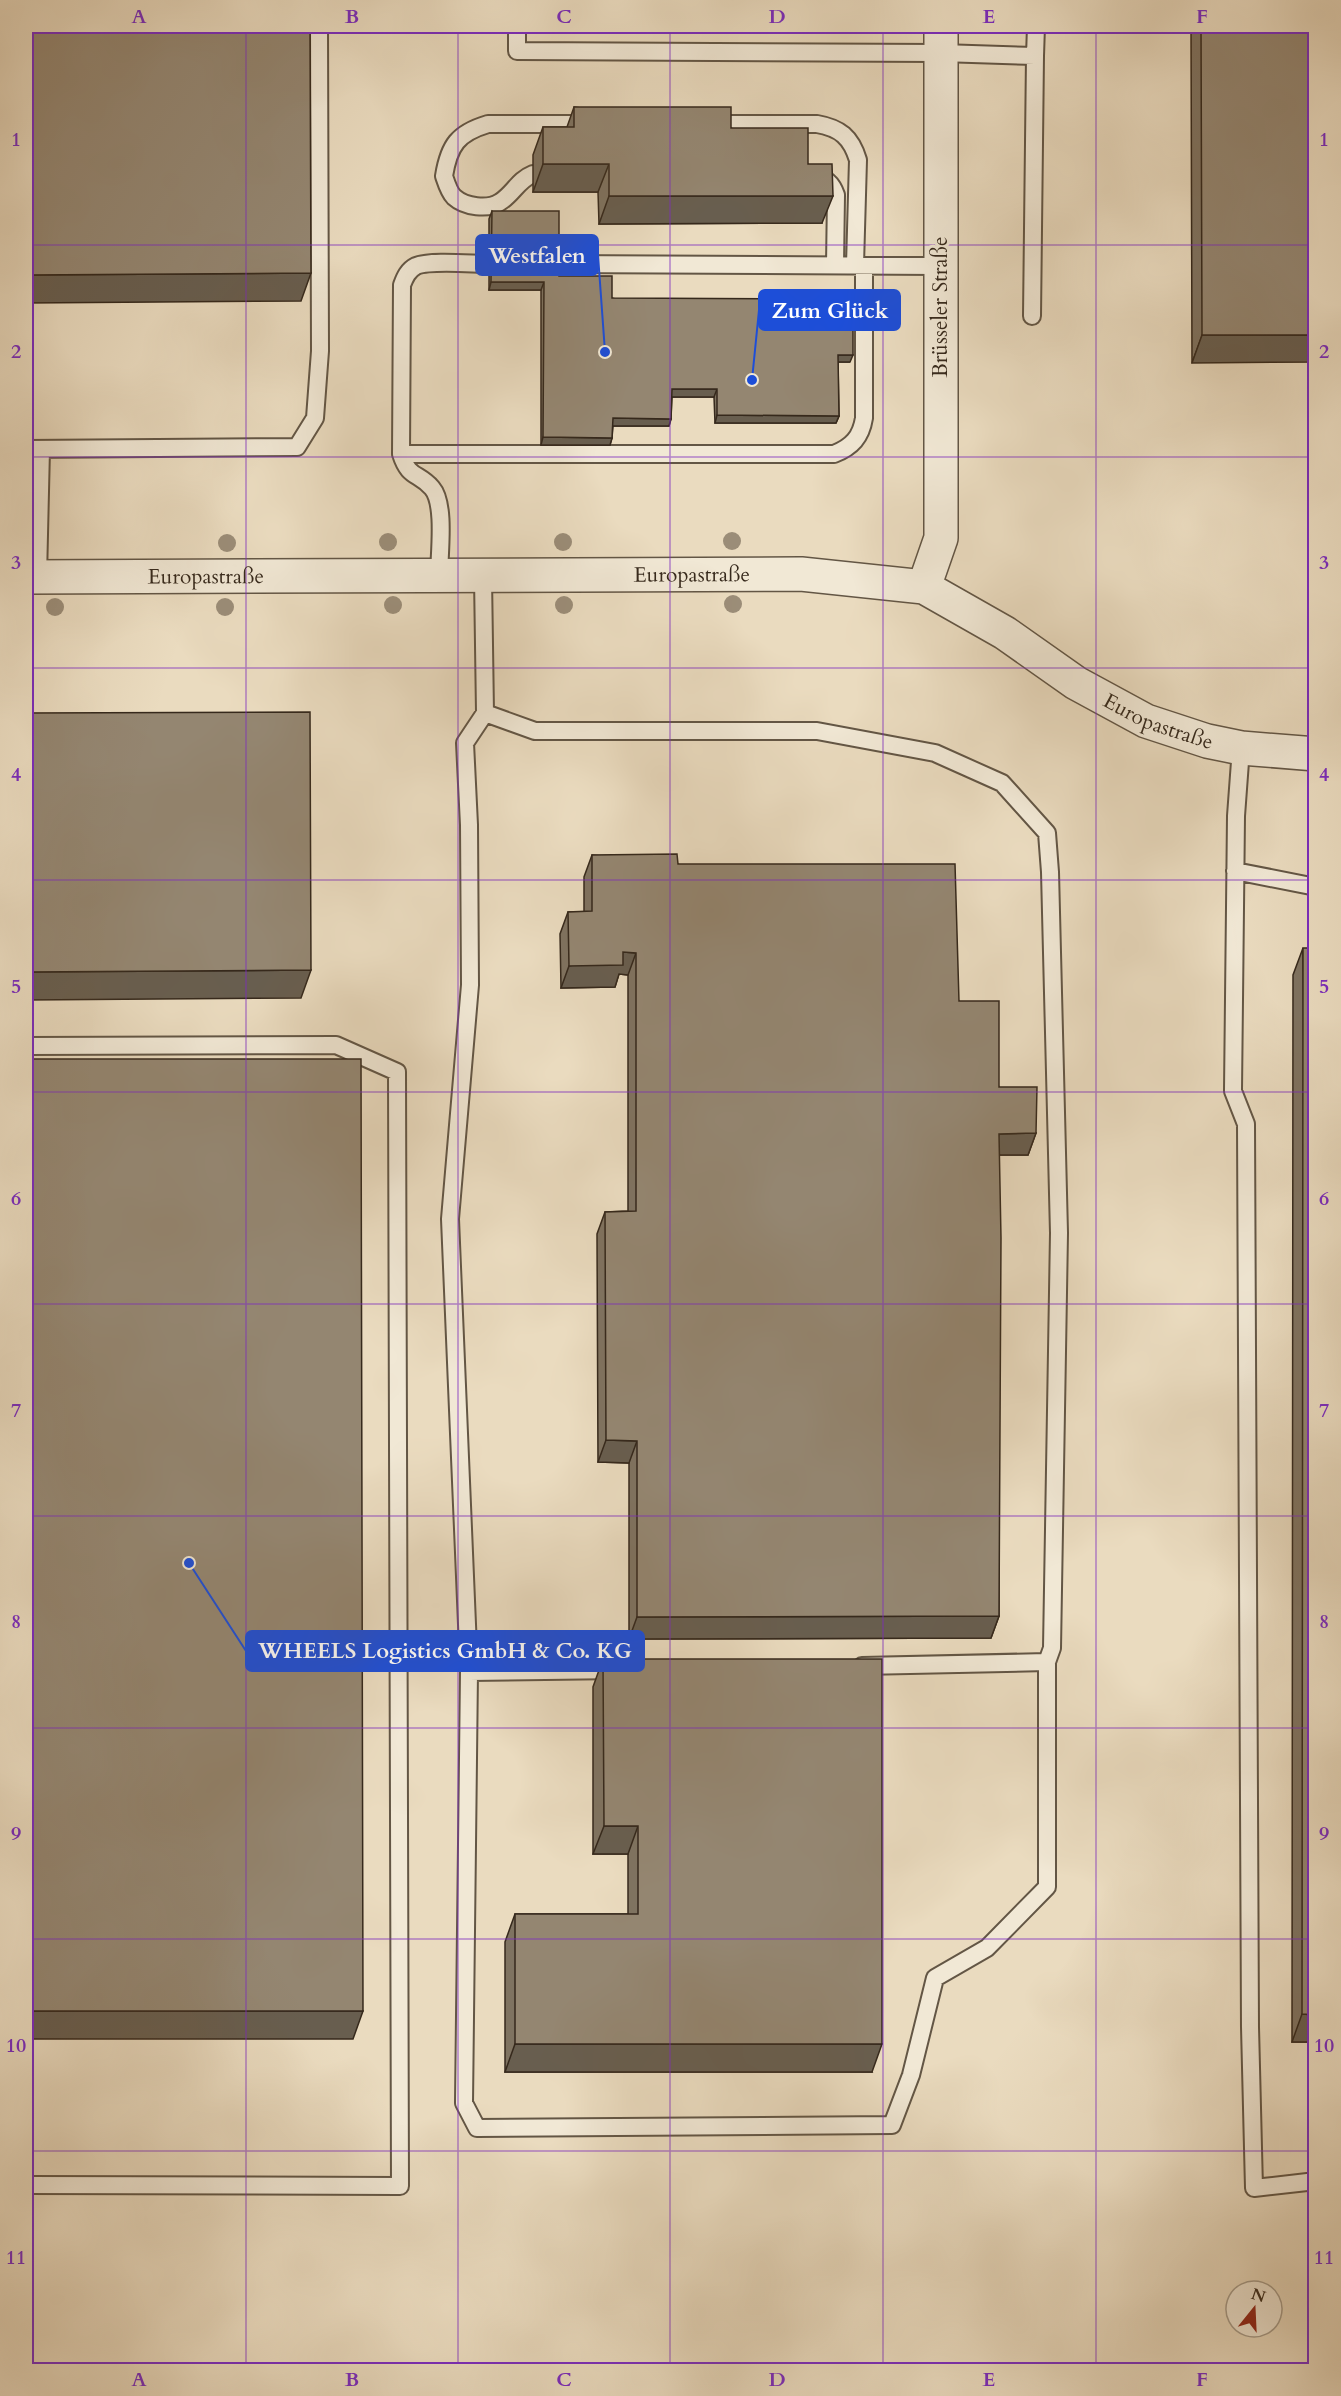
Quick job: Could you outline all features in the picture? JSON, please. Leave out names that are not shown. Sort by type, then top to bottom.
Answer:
[{"type":"street","name":"Brüsseler Straße","points":[[924,586],[941,538],[941,39]]},
{"type":"street","name":"Europastraße","points":[[32,578],[801,574],[924,586],[1005,633],[1076,683],[1146,721],[1207,741],[1241,748],[1316,754]]},
{"type":"lane","points":[[32,578],[33,449],[297,447],[315,418],[320,351],[319,26]]},
{"type":"lane","points":[[517,26],[517,51],[941,39],[1035,56]]},
{"type":"lane","points":[[1032,316],[1036,26]]},
{"type":"lane","points":[[533,174],[524,178],[500,203],[487,207],[467,204],[454,197],[444,176],[451,148],[458,138],[472,129],[488,124],[605,124]]},
{"type":"lane","points":[[401,454],[834,454],[846,450],[862,432],[864,418],[858,160],[854,146],[845,134],[831,126],[817,124],[699,124]]},
{"type":"lane","points":[[798,175],[823,177],[832,184],[836,195],[835,265]]},
{"type":"lane","points":[[439,577],[439,499],[424,481],[410,474],[401,454],[402,285],[407,273],[416,266],[489,264]]},
{"type":"lane","points":[[556,264],[940,266]]},
{"type":"lane","points":[[483,577],[485,713],[465,743],[469,825],[470,986],[450,1219],[469,1672],[464,2103],[477,2127],[892,2125],[910,2075],[935,1978],[987,1948],[1047,1887],[1047,1662],[1052,1648],[1059,1233],[1050,872],[1047,833],[1002,783],[935,753],[817,731],[535,731],[485,713]]},
{"type":"lane","points":[[1241,748],[1236,797],[1233,1091],[1246,1124],[1250,2015],[1254,2188],[1316,2181]]},
{"type":"lane","points":[[1235,871],[1316,887]]},
{"type":"lane","points":[[26,1046],[336,1045],[397,1072],[400,2186],[26,2185]]},
{"type":"lane","points":[[850,1666],[1047,1662]]},
{"type":"lane","points":[[469,1672],[642,1670]]},
{"type":"building","points":[[26,26],[310,26],[311,273],[26,275]]},
{"type":"building","points":[[1201,26],[1316,26],[1316,335],[1202,335]]},
{"type":"building","points":[[574,107],[731,107],[731,128],[808,128],[808,164],[832,164],[833,196],[609,196],[609,164],[543,164],[543,127],[574,127]]},
{"type":"building","points":[[492,211],[559,211],[559,276],[612,276],[612,298],[853,299],[853,355],[838,355],[839,416],[717,415],[717,389],[672,389],[671,419],[613,418],[612,438],[543,437],[544,282],[491,282]]},
{"type":"building","points":[[310,712],[311,970],[26,972],[26,713]]},
{"type":"building","points":[[677,854],[678,864],[955,864],[959,1001],[999,1001],[999,1087],[1037,1087],[1036,1133],[999,1134],[1001,1238],[999,1616],[637,1617],[637,1441],[606,1440],[605,1212],[636,1211],[636,953],[623,952],[623,965],[569,966],[568,912],[592,911],[592,855]]},
{"type":"building","points":[[1303,948],[1316,948],[1316,2015],[1302,2014]]},
{"type":"building","points":[[26,1059],[361,1059],[363,2011],[26,2011]]},
{"type":"building","points":[[603,1659],[882,1659],[882,2044],[515,2044],[515,1914],[638,1914],[638,1826],[604,1826]]},
{"type":"place","name":"Westfalen","points":[[605,352]]},
{"type":"place","name":"Zum Glück","points":[[752,380]]},
{"type":"place","name":"WHEELS Logistics GmbH & Co. KG","points":[[189,1563]]}]
